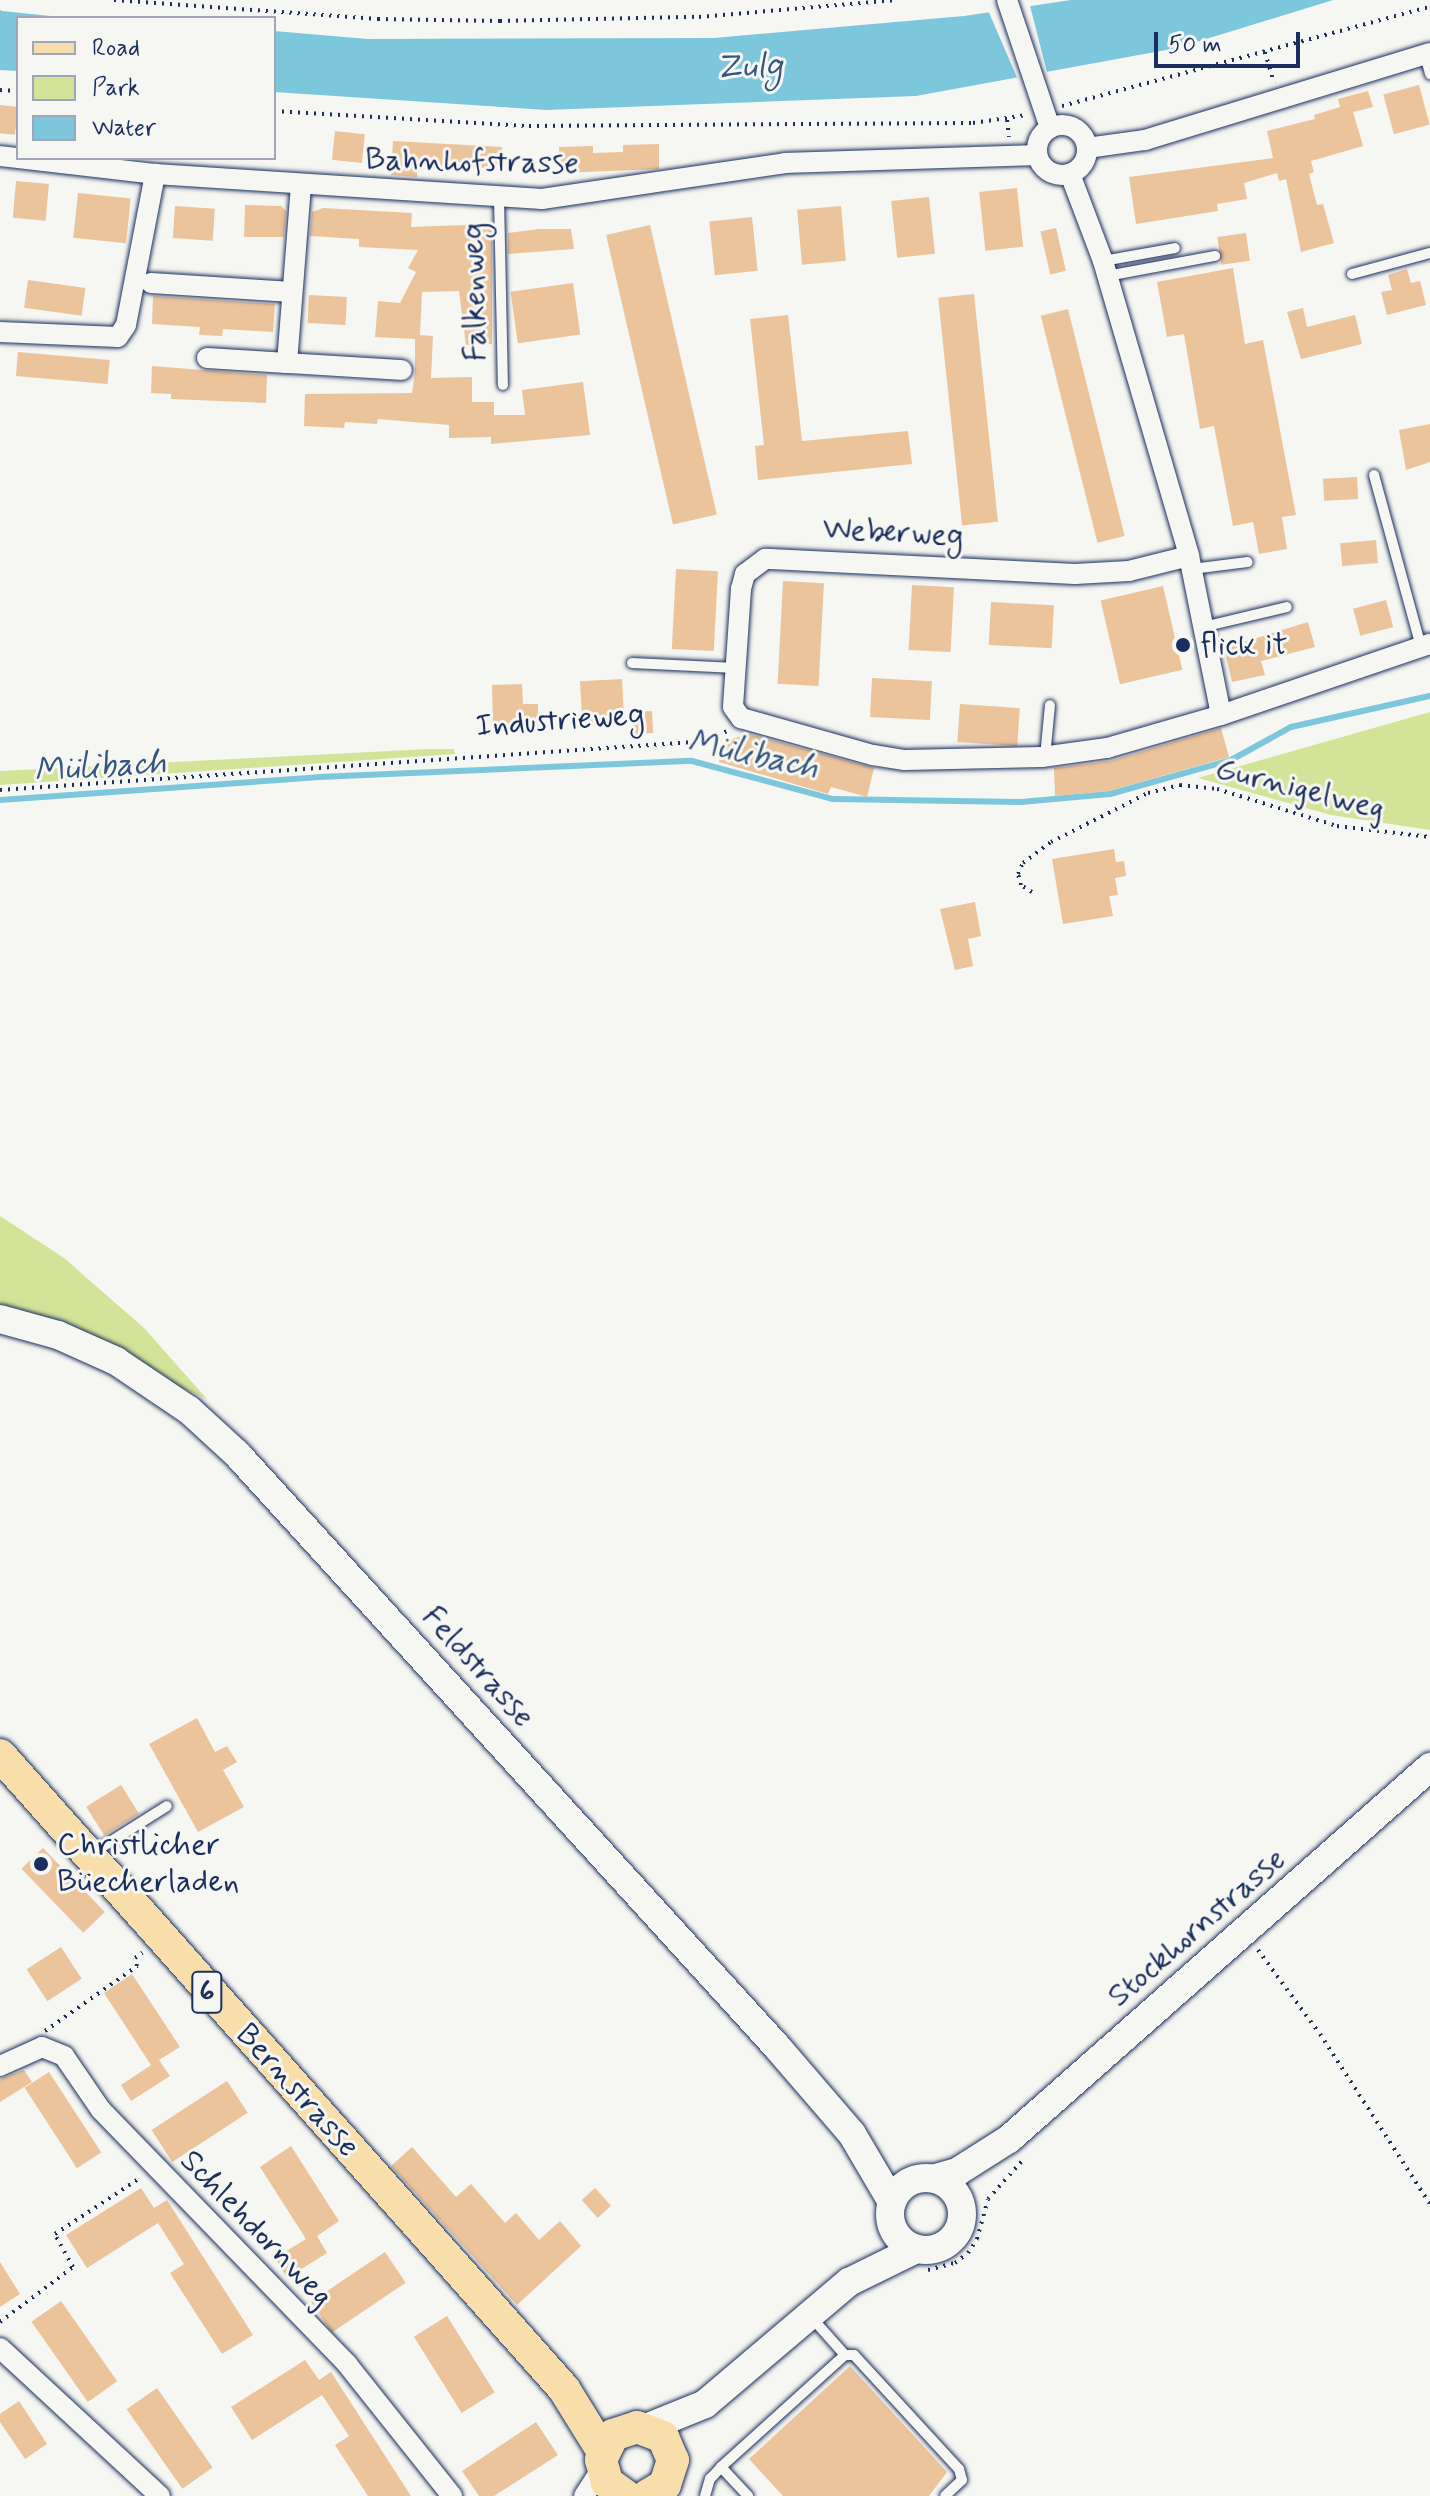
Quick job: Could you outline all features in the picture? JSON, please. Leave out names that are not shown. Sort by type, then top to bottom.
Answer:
[{"type":"main road","name":"Feldstrasse","points":[[0,1319],[58,1335],[116,1361],[167,1393],[214,1432],[852,2134],[891,2212]]},
{"type":"main road","name":"Bernstrasse","points":[[0,1755],[87,1857],[564,2389],[602,2460],[607,2482],[626,2496]]},
{"type":"main road","name":"Stockhornstrasse","points":[[962,2209],[1021,2145],[1253,1946],[1430,1767]]},
{"type":"main road","name":"Feldstrasse","points":[[852,2134],[928,2178]]},
{"type":"main road","name":"Stockhornstrasse","points":[[928,2178],[957,2172],[1021,2145]]},
{"type":"main road","points":[[602,2460],[613,2435],[705,2404],[811,2317],[849,2282],[903,2186],[928,2178],[954,2191],[962,2209],[961,2223],[949,2242],[916,2259],[849,2282]]},
{"type":"main road","points":[[891,2212],[899,2239],[916,2259]]},
{"type":"main road","name":"Bernstrasse","points":[[564,2389],[663,2437],[666,2482]]},
{"type":"main road","points":[[666,2482],[705,2404]]},
{"type":"street","points":[[1007,0],[1044,113],[1037,155],[1049,172],[1070,174],[1083,164],[1087,148],[1074,128],[1044,113]]},
{"type":"street","points":[[1087,148],[1145,140],[1278,100],[1428,61]]},
{"type":"street","name":"Bahnhofstrasse","points":[[34,160],[301,186],[499,198],[578,197],[785,163],[1037,155]]},
{"type":"street","points":[[0,332],[118,337],[126,325],[155,174]]},
{"type":"street","points":[[1070,174],[1105,268],[1190,563],[1221,715]]},
{"type":"street","points":[[287,363],[301,186]]},
{"type":"street","points":[[151,283],[292,292]]},
{"type":"street","points":[[207,358],[402,370]]},
{"type":"street","name":"Weberweg","points":[[741,718],[733,707],[741,589],[745,574],[765,559],[1075,574],[1190,563]]},
{"type":"street","points":[[741,718],[905,760],[1045,757],[1107,748],[1221,715],[1427,647]]},
{"type":"street","points":[[0,2066],[42,2047]]},
{"type":"street","name":"Schlehdornweg","points":[[42,2047],[64,2056],[101,2110],[347,2364],[452,2496]]},
{"type":"street","points":[[0,2348],[160,2496]]},
{"type":"street","points":[[584,2496],[602,2460]]},
{"type":"lane","name":"Falkenweg","points":[[499,198],[503,385]]},
{"type":"lane","points":[[1105,268],[1175,248]]},
{"type":"lane","points":[[1352,274],[1430,253]]},
{"type":"lane","points":[[1105,268],[1215,256]]},
{"type":"lane","points":[[1374,475],[1427,647]]},
{"type":"lane","points":[[1190,563],[1248,562]]},
{"type":"lane","points":[[1201,628],[1287,607]]},
{"type":"lane","points":[[632,663],[736,668]]},
{"type":"lane","points":[[1045,757],[1050,705]]},
{"type":"lane","points":[[87,1857],[167,1806]]},
{"type":"lane","points":[[811,2317],[845,2355]]},
{"type":"lane","points":[[705,2496],[710,2479],[721,2467],[845,2355],[854,2355],[959,2469],[963,2496]]},
{"type":"lane","points":[[721,2467],[748,2496]]},
{"type":"lane","points":[[945,2496],[962,2480]]},
{"type":"path","points":[[114,0],[378,19],[500,21],[699,17],[896,0]]},
{"type":"path","points":[[276,111],[544,126],[973,123],[1044,113],[1430,7]]},
{"type":"path","points":[[1265,52],[1278,100]]},
{"type":"path","name":"Industrieweg","points":[[0,790],[694,742],[714,740],[741,718]]},
{"type":"path","name":"Gurnigelweg","points":[[1032,892],[1021,885],[1018,874],[1023,863],[1051,842],[1148,793],[1180,785],[1217,789],[1337,826],[1430,837]]},
{"type":"path","points":[[42,2047],[46,2026],[137,1966],[135,1958],[161,1940]]},
{"type":"path","points":[[1253,1946],[1320,2034],[1430,2204]]},
{"type":"path","points":[[916,2259],[943,2268],[968,2253],[977,2239],[988,2199],[1021,2145]]},
{"type":"path","points":[[0,2322],[73,2267],[55,2234],[156,2168]]},
{"type":"green space","points":[[1430,712],[1430,830],[1331,815],[1198,778]]},
{"type":"green space","points":[[454,749],[455,754],[0,785],[0,771]]},
{"type":"green space","points":[[0,1216],[64,1258],[144,1328],[207,1399],[0,1307]]},
{"type":"water","name":"Zulg","points":[[1071,0],[1333,0],[1177,48],[916,96],[546,110],[276,92],[276,31],[368,39],[714,38],[964,16]]},
{"type":"water","points":[[0,10],[51,16],[16,16],[16,71],[0,70]]},
{"type":"pier","points":[[1029,2],[1048,76],[1019,82],[987,8]]},
{"type":"building","points":[[1419,85],[1430,125],[1394,134],[1383,95]]},
{"type":"building","points":[[1368,91],[1373,107],[1353,112],[1363,146],[1311,161],[1314,172],[1309,174],[1317,205],[1323,204],[1334,243],[1301,252],[1286,179],[1279,181],[1277,173],[1244,183],[1247,199],[1217,204],[1218,211],[1136,224],[1129,177],[1273,158],[1267,131],[1315,119],[1314,115],[1340,107],[1338,99]]},
{"type":"building","points":[[0,105],[16,107],[15,135],[0,133]]},
{"type":"building","points":[[335,131],[365,134],[362,163],[332,160]]},
{"type":"building","points":[[393,141],[502,147],[502,168],[417,167],[417,177],[391,175]]},
{"type":"building","points":[[659,144],[659,169],[560,173],[559,147],[593,146],[593,153],[623,152],[623,145]]},
{"type":"building","points":[[16,181],[49,184],[46,221],[13,218]]},
{"type":"building","points":[[1017,188],[1023,247],[985,251],[979,192]]},
{"type":"building","points":[[78,193],[131,199],[126,243],[73,238]]},
{"type":"building","points":[[929,197],[935,254],[897,258],[891,201]]},
{"type":"building","points":[[245,205],[281,206],[286,211],[284,237],[244,237]]},
{"type":"building","points":[[175,206],[215,209],[213,241],[173,238]]},
{"type":"building","points":[[841,206],[846,261],[802,265],[797,210]]},
{"type":"building","points":[[323,208],[412,213],[411,227],[492,224],[492,344],[466,345],[459,291],[422,292],[420,335],[433,336],[431,378],[472,377],[472,402],[494,402],[494,415],[525,415],[522,390],[583,382],[590,435],[491,444],[491,437],[449,438],[449,425],[378,419],[377,424],[345,422],[344,428],[304,426],[305,394],[412,393],[415,372],[415,339],[375,337],[378,301],[400,303],[416,272],[408,268],[418,250],[359,247],[359,239],[310,236],[312,212]]},
{"type":"building","points":[[752,217],[758,271],[715,275],[709,221]]},
{"type":"building","points":[[650,225],[717,514],[673,525],[606,235]]},
{"type":"building","points":[[1056,228],[1066,271],[1050,274],[1040,232]]},
{"type":"building","points":[[571,229],[574,249],[508,254],[508,233]]},
{"type":"building","points":[[1246,233],[1250,261],[1221,265],[1217,237]]},
{"type":"building","points":[[1233,268],[1245,344],[1263,340],[1296,515],[1282,517],[1287,549],[1259,554],[1253,522],[1233,526],[1214,426],[1200,429],[1184,334],[1167,337],[1157,282]]},
{"type":"building","points":[[1407,269],[1411,283],[1420,281],[1426,305],[1387,315],[1381,292],[1392,290],[1388,275]]},
{"type":"building","points":[[28,280],[85,288],[82,316],[24,308]]},
{"type":"building","points":[[573,283],[580,334],[518,343],[511,292]]},
{"type":"building","points":[[974,294],[998,522],[962,526],[938,298]]},
{"type":"building","points":[[309,295],[347,297],[345,325],[308,323]]},
{"type":"building","points":[[153,296],[275,304],[273,332],[223,329],[222,336],[199,335],[200,327],[152,324]]},
{"type":"building","points":[[1303,308],[1307,327],[1355,315],[1362,344],[1301,359],[1287,312]]},
{"type":"building","points":[[1068,309],[1125,536],[1097,543],[1041,316]]},
{"type":"building","points":[[788,315],[802,441],[908,431],[912,464],[758,480],[755,446],[764,445],[750,319]]},
{"type":"building","points":[[18,352],[110,360],[108,384],[16,376]]},
{"type":"building","points":[[152,366],[267,375],[266,403],[171,399],[171,394],[151,393]]},
{"type":"building","points":[[1430,424],[1430,462],[1406,470],[1399,430]]},
{"type":"building","points":[[1357,477],[1358,499],[1324,501],[1323,479]]},
{"type":"building","points":[[1376,540],[1378,563],[1342,566],[1340,543]]},
{"type":"building","points":[[676,569],[718,571],[714,651],[672,649]]},
{"type":"building","points":[[783,581],[824,583],[819,686],[778,684]]},
{"type":"building","points":[[912,585],[954,587],[951,652],[909,650]]},
{"type":"building","points":[[1163,586],[1182,670],[1120,684],[1101,600]]},
{"type":"building","points":[[1386,600],[1393,627],[1360,636],[1353,609]]},
{"type":"building","points":[[991,602],[1054,605],[1052,648],[989,645]]},
{"type":"building","points":[[1308,622],[1315,647],[1261,661],[1265,675],[1232,682],[1224,648]]},
{"type":"building","points":[[872,678],[932,681],[930,720],[870,717]]},
{"type":"building","points":[[622,679],[624,721],[582,723],[580,681]]},
{"type":"building","points":[[522,684],[523,704],[538,704],[538,731],[493,728],[492,685]]},
{"type":"building","points":[[960,704],[1020,708],[1017,746],[957,742]]},
{"type":"building","points":[[652,711],[653,733],[633,734],[632,712]]},
{"type":"building","points":[[1221,728],[1229,757],[1109,791],[1055,796],[1054,768],[1110,761]]},
{"type":"building","points":[[749,734],[874,768],[867,797],[831,787],[828,794],[719,762],[724,741]]},
{"type":"building","points":[[1114,849],[1116,862],[1124,861],[1126,876],[1115,878],[1118,895],[1109,896],[1113,916],[1063,924],[1052,859]]},
{"type":"building","points":[[975,902],[981,936],[968,939],[973,966],[955,970],[940,909]]},
{"type":"building","points":[[197,1718],[215,1752],[227,1746],[237,1762],[223,1770],[244,1807],[198,1832],[149,1744]]},
{"type":"building","points":[[121,1785],[139,1814],[104,1836],[86,1807]]},
{"type":"building","points":[[43,1848],[105,1912],[83,1933],[21,1869]]},
{"type":"building","points":[[61,1947],[82,1979],[47,2001],[27,1969]]},
{"type":"building","points":[[132,1974],[180,2047],[159,2060],[170,2076],[131,2101],[121,2085],[151,2065],[104,1993]]},
{"type":"building","points":[[24,2070],[32,2082],[0,2102],[0,2079]]},
{"type":"building","points":[[49,2072],[101,2153],[77,2168],[25,2088]]},
{"type":"building","points":[[227,2081],[248,2113],[172,2162],[152,2130]]},
{"type":"building","points":[[291,2146],[339,2221],[317,2236],[327,2253],[287,2278],[275,2258],[306,2239],[260,2167]]},
{"type":"building","points":[[412,2147],[456,2197],[471,2184],[505,2223],[516,2213],[539,2240],[560,2221],[581,2246],[517,2305],[391,2166]]},
{"type":"building","points":[[141,2188],[154,2208],[167,2200],[253,2335],[222,2354],[170,2273],[184,2264],[158,2223],[87,2268],[66,2235]]},
{"type":"building","points":[[595,2188],[611,2206],[598,2218],[582,2200]]},
{"type":"building","points":[[385,2252],[406,2283],[332,2332],[311,2302]]},
{"type":"building","points":[[0,2262],[20,2294],[0,2307]]},
{"type":"building","points":[[61,2301],[117,2381],[88,2402],[32,2322]]},
{"type":"building","points":[[447,2316],[495,2392],[462,2413],[414,2337]]},
{"type":"building","points":[[305,2360],[319,2380],[331,2372],[411,2496],[368,2496],[335,2445],[349,2436],[322,2395],[252,2440],[231,2407]]},
{"type":"building","points":[[850,2366],[947,2472],[929,2496],[783,2496],[749,2459]]},
{"type":"building","points":[[157,2388],[213,2467],[182,2489],[127,2409]]},
{"type":"building","points":[[19,2401],[47,2444],[25,2459],[0,2422],[0,2414]]},
{"type":"building","points":[[536,2422],[558,2455],[494,2496],[479,2496],[462,2471]]},
{"type":"waterway","name":"Mülibach","points":[[0,800],[319,777],[692,761],[833,799],[1021,802],[1110,794],[1231,760],[1291,727],[1430,696]]},
{"type":"place","name":"flick it","points":[[1183,645]]},
{"type":"place","name":"Christlicher Büecherladen","points":[[41,1864]]}]
